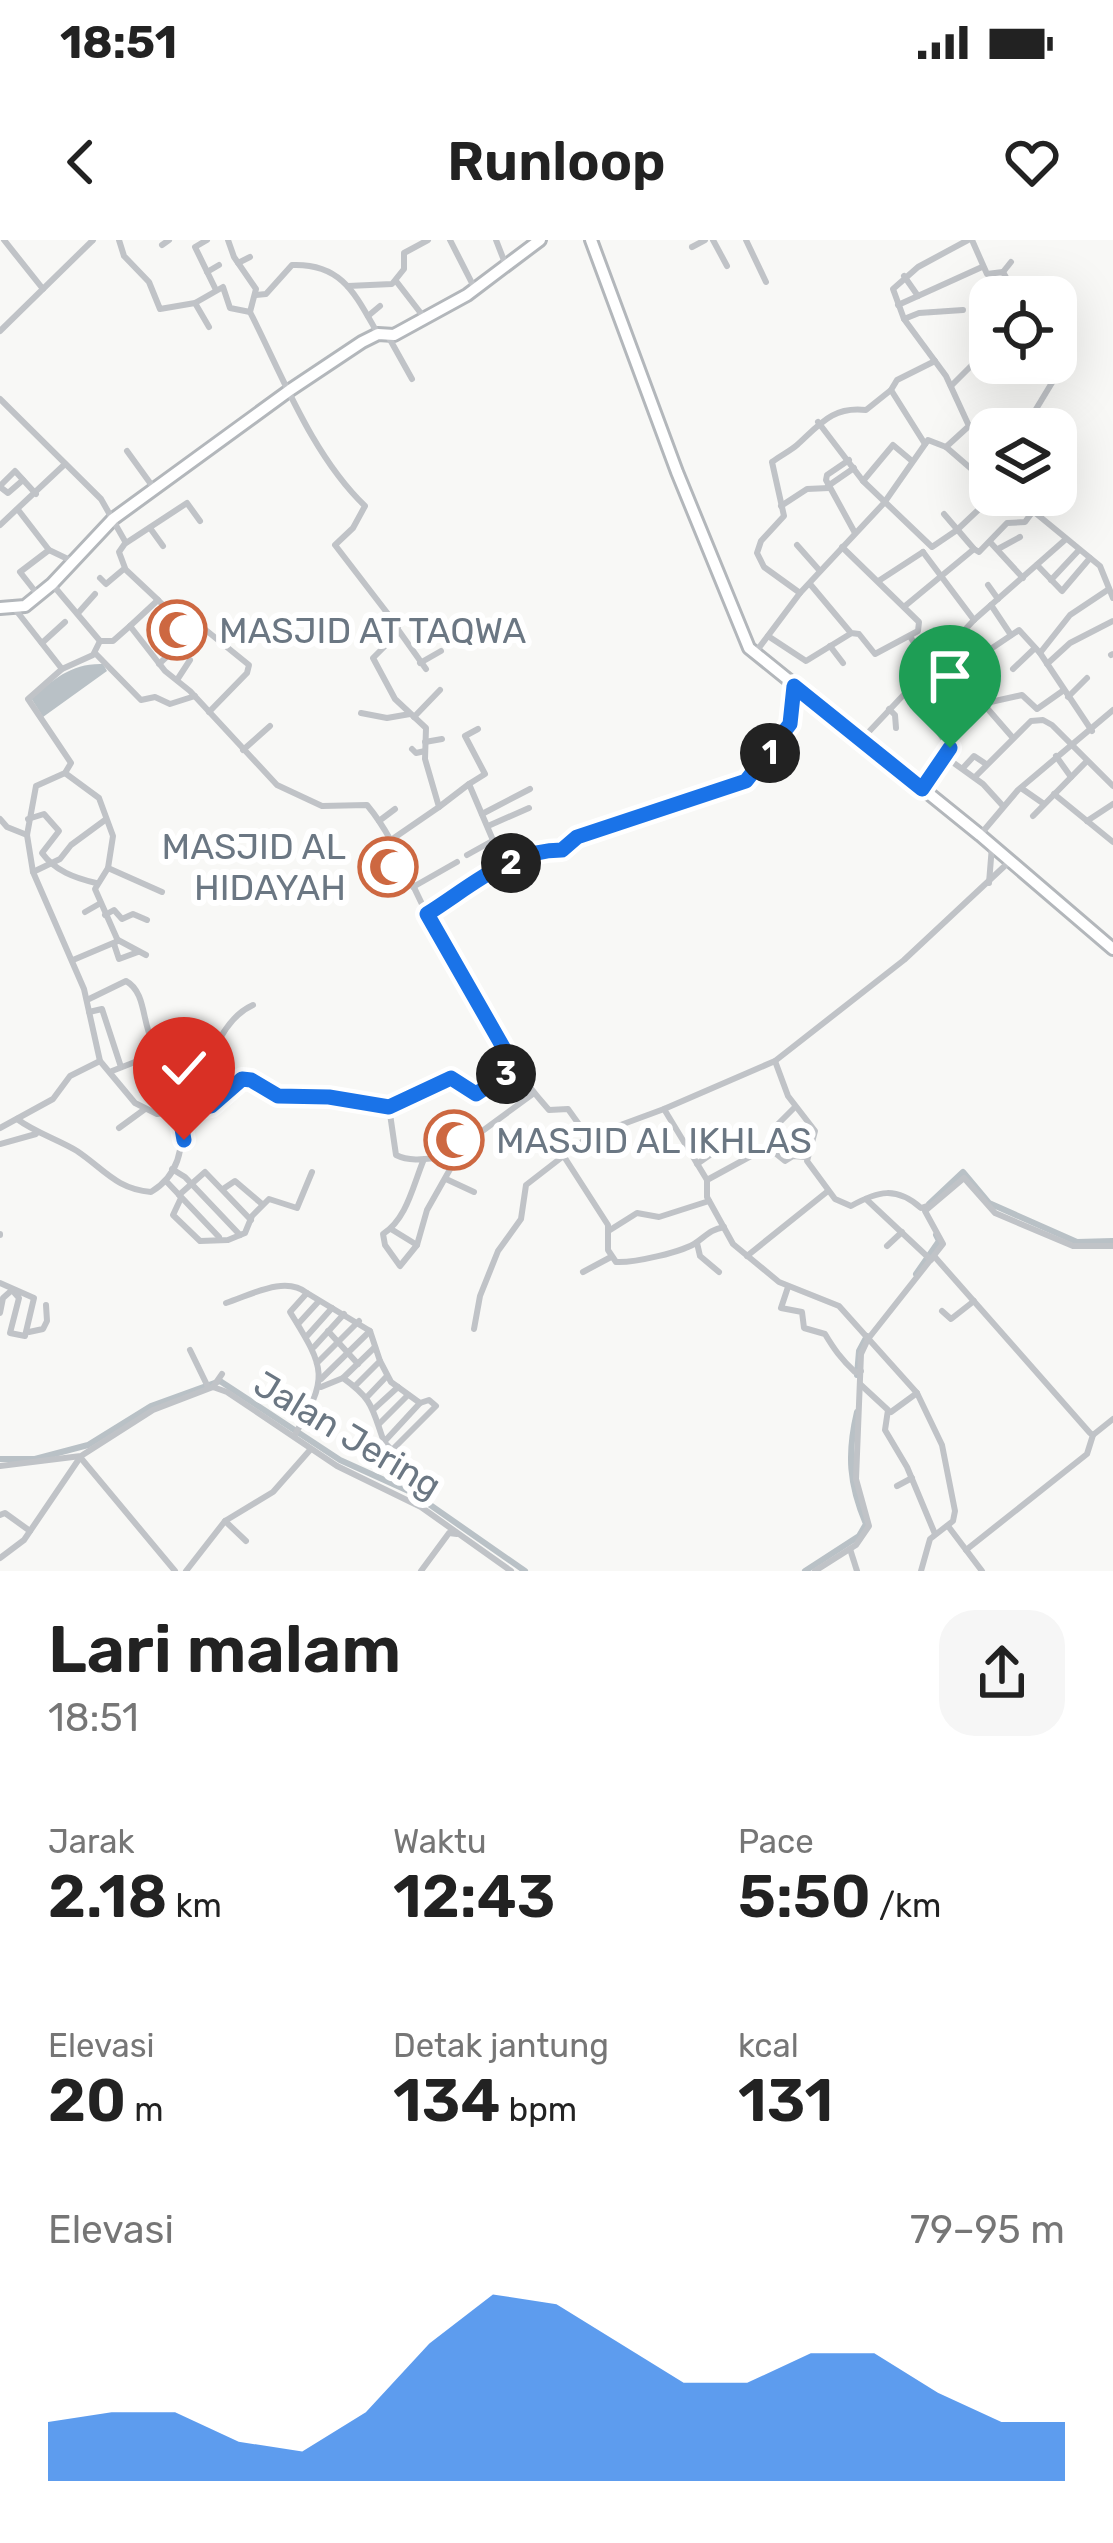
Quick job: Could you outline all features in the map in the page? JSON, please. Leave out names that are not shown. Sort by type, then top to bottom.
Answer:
[{"type":"main road","points":[[0,608],[15,609],[38,595],[113,519],[290,390],[383,335],[476,289],[540,240]]},
{"type":"main road","points":[[591,240],[743,640],[754,654],[980,835],[1113,949]]},
{"type":"street","points":[[4,240],[43,289]]},
{"type":"street","points":[[0,331],[93,240]]},
{"type":"street","points":[[118,240],[160,309],[195,303],[224,288],[230,308],[250,312]]},
{"type":"street","points":[[208,240],[194,247],[216,291]]},
{"type":"street","points":[[228,240],[256,295],[250,312],[290,390],[327,461],[365,506],[357,523],[335,545],[423,666],[441,651]]},
{"type":"street","points":[[396,281],[404,269],[404,253],[428,240]]},
{"type":"street","points":[[450,240],[476,289]]},
{"type":"street","points":[[496,240],[506,267]]},
{"type":"street","points":[[692,247],[709,240],[727,266]]},
{"type":"street","points":[[746,240],[766,282]]},
{"type":"street","points":[[946,447],[969,426],[951,386],[904,319],[893,286],[970,240],[991,277],[1012,262]]},
{"type":"street","points":[[238,262],[250,257]]},
{"type":"street","points":[[207,272],[220,265]]},
{"type":"street","points":[[256,295],[266,294],[296,265],[333,273],[348,286],[412,379]]},
{"type":"street","points":[[898,305],[982,267]]},
{"type":"street","points":[[1003,272],[1005,276]]},
{"type":"street","points":[[904,276],[917,296]]},
{"type":"street","points":[[348,286],[396,281]]},
{"type":"street","points":[[396,281],[424,317]]},
{"type":"street","points":[[195,303],[208,327]]},
{"type":"street","points":[[368,316],[380,306]]},
{"type":"street","points":[[904,319],[919,313],[963,310]]},
{"type":"street","points":[[800,592],[764,567],[757,553],[761,541],[783,518],[772,462],[794,448],[818,422],[851,408],[866,410],[897,380],[935,361]]},
{"type":"street","points":[[951,386],[969,368]]},
{"type":"street","points":[[891,390],[925,444]]},
{"type":"street","points":[[0,399],[100,499],[126,542]]},
{"type":"street","points":[[818,422],[863,481],[932,547]]},
{"type":"street","points":[[754,654],[800,592],[884,503],[931,438],[969,467]]},
{"type":"street","points":[[863,481],[893,445],[911,461]]},
{"type":"street","points":[[127,452],[153,488]]},
{"type":"street","points":[[849,460],[827,475],[855,533]]},
{"type":"street","points":[[1,522],[19,511],[65,464]]},
{"type":"street","points":[[781,506],[807,489],[829,487],[854,469]]},
{"type":"street","points":[[0,486],[14,471],[36,494]]},
{"type":"street","points":[[200,520],[187,503],[126,542],[119,552],[124,569],[172,614],[187,614],[249,665],[248,673],[209,712]]},
{"type":"street","points":[[19,511],[49,550],[72,561]]},
{"type":"street","points":[[944,514],[980,552],[1007,524],[1023,524],[1032,516]]},
{"type":"street","points":[[880,580],[972,516]]},
{"type":"street","points":[[1013,669],[1070,615],[1111,594],[1110,574],[1040,516]]},
{"type":"street","points":[[150,528],[163,546]]},
{"type":"street","points":[[998,550],[1020,536]]},
{"type":"street","points":[[860,740],[974,620],[1066,538]]},
{"type":"street","points":[[990,542],[1023,578]]},
{"type":"street","points":[[797,545],[820,571]]},
{"type":"street","points":[[768,636],[806,661],[851,633],[858,633],[874,654],[911,638],[920,625],[842,547]]},
{"type":"street","points":[[905,607],[974,549]]},
{"type":"street","points":[[38,595],[20,572],[49,550]]},
{"type":"street","points":[[1051,580],[1079,550]]},
{"type":"street","points":[[923,552],[974,620]]},
{"type":"street","points":[[1037,565],[1063,591],[1090,558]]},
{"type":"street","points":[[100,578],[106,584],[124,569]]},
{"type":"street","points":[[809,583],[851,633]]},
{"type":"street","points":[[52,584],[100,641]]},
{"type":"street","points":[[988,585],[1010,634]]},
{"type":"street","points":[[79,612],[95,594]]},
{"type":"street","points":[[100,641],[113,641],[158,600]]},
{"type":"street","points":[[15,609],[62,669]]},
{"type":"street","points":[[1047,664],[1070,643],[1113,621]]},
{"type":"street","points":[[42,644],[65,622]]},
{"type":"street","points":[[130,626],[159,664],[195,696],[272,781],[289,793],[328,807],[364,804],[391,840],[427,914],[515,1068],[549,1110],[568,1109],[588,1137]]},
{"type":"street","points":[[955,673],[1019,630],[1092,730]]},
{"type":"street","points":[[399,631],[372,656],[391,692],[426,728],[425,747],[439,807]]},
{"type":"street","points":[[159,664],[178,646],[178,638]]},
{"type":"street","points":[[911,638],[930,667]]},
{"type":"street","points":[[87,1000],[126,981],[136,989],[152,1040],[135,1062],[117,1069],[100,1060],[87,1000],[33,872],[26,835],[36,786],[65,773],[70,761],[28,701],[62,669],[95,653],[100,641]]},
{"type":"street","points":[[830,646],[842,663]]},
{"type":"street","points":[[95,653],[141,700],[155,697],[170,704],[195,696]]},
{"type":"street","points":[[940,655],[1013,737]]},
{"type":"street","points":[[177,680],[190,660]]},
{"type":"street","points":[[976,660],[998,680]]},
{"type":"street","points":[[969,689],[982,678]]},
{"type":"street","points":[[1037,709],[1087,678]]},
{"type":"street","points":[[914,684],[936,720],[938,735],[950,746],[922,789]]},
{"type":"street","points":[[427,914],[479,876],[546,850],[564,849],[577,837],[746,781],[790,724],[794,686]]},
{"type":"street","points":[[362,713],[387,718],[412,715],[440,690]]},
{"type":"street","points":[[986,704],[1022,695],[1040,719]]},
{"type":"street","points":[[889,709],[896,716],[896,728]]},
{"type":"street","points":[[980,835],[1021,788],[1113,710]]},
{"type":"street","points":[[975,778],[1013,737],[1040,719],[1052,725],[1113,786]]},
{"type":"street","points":[[243,750],[270,726]]},
{"type":"street","points":[[391,840],[485,775],[465,736],[478,729]]},
{"type":"street","points":[[412,748],[416,753],[442,739]]},
{"type":"street","points":[[464,757],[472,751]]},
{"type":"street","points":[[963,768],[974,755],[986,764]]},
{"type":"street","points":[[944,756],[1004,806]]},
{"type":"street","points":[[1056,756],[1071,777]]},
{"type":"street","points":[[1033,816],[1087,761]]},
{"type":"street","points":[[65,773],[99,798],[114,844],[108,868],[96,883],[99,904],[116,942],[142,953],[119,959],[112,949],[116,942]]},
{"type":"street","points":[[469,784],[504,866]]},
{"type":"street","points":[[1021,788],[1045,804]]},
{"type":"street","points":[[482,814],[530,789]]},
{"type":"street","points":[[1054,794],[1113,842]]},
{"type":"street","points":[[1087,821],[1113,804]]},
{"type":"street","points":[[488,826],[529,808]]},
{"type":"street","points":[[379,821],[395,809]]},
{"type":"street","points":[[28,819],[44,814],[59,831],[43,853]]},
{"type":"street","points":[[0,819],[26,835]]},
{"type":"street","points":[[33,872],[59,859],[105,820]]},
{"type":"street","points":[[467,855],[494,840]]},
{"type":"street","points":[[989,883],[992,846]]},
{"type":"street","points":[[31,858],[43,853]]},
{"type":"street","points":[[43,853],[69,875],[96,883]]},
{"type":"street","points":[[474,1329],[479,1296],[498,1251],[520,1219],[526,1185],[588,1137],[776,1061],[904,960],[1010,861]]},
{"type":"street","points":[[413,887],[457,862]]},
{"type":"street","points":[[108,868],[162,892]]},
{"type":"street","points":[[85,913],[99,904]]},
{"type":"street","points":[[105,915],[115,910],[121,919],[134,914],[148,920]]},
{"type":"street","points":[[73,960],[116,942]]},
{"type":"street","points":[[87,954],[92,965]]},
{"type":"street","points":[[198,1108],[204,1077],[226,1030],[240,1011],[254,1005]]},
{"type":"street","points":[[89,1012],[102,1009],[117,1069],[132,1099],[157,1114],[213,1105],[244,1078],[278,1096],[329,1097],[389,1107],[451,1078],[476,1094],[515,1068]]},
{"type":"street","points":[[0,1128],[53,1099],[70,1076],[100,1060]]},
{"type":"street","points":[[776,1061],[795,1107],[815,1131],[805,1157]]},
{"type":"street","points":[[389,1107],[396,1155],[448,1157],[534,1093]]},
{"type":"street","points":[[773,1129],[795,1107]]},
{"type":"street","points":[[119,1128],[145,1109]]},
{"type":"street","points":[[664,1109],[707,1180],[709,1201],[746,1256],[788,1287],[831,1300],[916,1394],[942,1445],[955,1518],[928,1542],[921,1571]]},
{"type":"street","points":[[17,1120],[76,1151],[109,1179],[130,1190],[154,1192],[166,1181],[184,1146],[179,1112]]},
{"type":"street","points":[[0,1144],[36,1133]]},
{"type":"street","points":[[697,1164],[734,1138]]},
{"type":"street","points":[[725,1144],[737,1161]]},
{"type":"street","points":[[707,1180],[737,1161],[775,1153],[785,1161],[805,1157],[846,1206],[882,1191],[900,1193],[921,1208],[964,1178],[995,1213],[1073,1246],[1113,1246]]},
{"type":"street","points":[[562,1155],[610,1230],[611,1257],[616,1262],[697,1242],[707,1231],[724,1227]]},
{"type":"street","points":[[424,1159],[406,1197],[405,1211],[382,1239],[398,1265],[403,1265],[417,1245],[427,1210],[453,1164],[448,1157]]},
{"type":"street","points":[[172,1169],[192,1183],[240,1235]]},
{"type":"street","points":[[250,1220],[205,1172],[180,1197],[174,1216],[200,1241],[226,1240],[247,1231],[262,1204],[273,1198],[297,1208],[312,1172]]},
{"type":"street","points":[[446,1179],[474,1192]]},
{"type":"street","points":[[166,1181],[219,1238]]},
{"type":"street","points":[[222,1190],[235,1181],[262,1204]]},
{"type":"street","points":[[746,1256],[829,1190]]},
{"type":"street","points":[[866,1198],[974,1301],[1093,1435]]},
{"type":"street","points":[[610,1230],[640,1213],[659,1217],[709,1201]]},
{"type":"street","points":[[815,1571],[862,1540],[869,1526],[856,1479],[861,1354],[944,1241],[927,1207]]},
{"type":"street","points":[[391,1228],[417,1245]]},
{"type":"street","points":[[886,1246],[902,1232]]},
{"type":"street","points":[[697,1242],[702,1259],[719,1272]]},
{"type":"street","points":[[583,1272],[611,1257]]},
{"type":"street","points":[[0,1283],[19,1298],[10,1333]]},
{"type":"street","points":[[226,1303],[280,1284],[296,1285],[370,1331],[387,1376],[420,1403]]},
{"type":"street","points":[[788,1287],[781,1307],[802,1312],[804,1328],[825,1334],[829,1346],[858,1372]]},
{"type":"street","points":[[0,1313],[1,1298],[12,1291]]},
{"type":"street","points":[[12,1291],[34,1298],[29,1332]]},
{"type":"street","points":[[307,1293],[290,1310],[314,1347],[321,1383]]},
{"type":"street","points":[[298,1324],[319,1301]]},
{"type":"street","points":[[942,1310],[951,1319],[974,1301]]},
{"type":"street","points":[[0,1331],[25,1336],[43,1329],[46,1305]]},
{"type":"street","points":[[308,1336],[332,1308]]},
{"type":"street","points":[[314,1347],[344,1314]]},
{"type":"street","points":[[317,1363],[359,1321]]},
{"type":"street","points":[[328,1331],[358,1364]]},
{"type":"street","points":[[296,1433],[321,1383],[370,1331]]},
{"type":"street","points":[[321,1383],[343,1378],[377,1345]]},
{"type":"street","points":[[190,1350],[212,1383]]},
{"type":"street","points":[[355,1386],[380,1361]]},
{"type":"street","points":[[367,1397],[387,1376]]},
{"type":"street","points":[[343,1378],[375,1408],[384,1442],[392,1450],[436,1408],[432,1400],[420,1403],[384,1442]]},
{"type":"street","name":"Jalan Jering","points":[[80,1456],[150,1412],[212,1383],[296,1433],[337,1466],[404,1497],[511,1571]]},
{"type":"street","points":[[861,1385],[887,1407],[885,1430],[935,1534]]},
{"type":"street","points":[[375,1408],[398,1387]]},
{"type":"street","points":[[888,1414],[916,1394]]},
{"type":"street","points":[[379,1424],[408,1395]]},
{"type":"street","points":[[966,1550],[1087,1454],[1093,1435],[1113,1418]]},
{"type":"street","points":[[186,1571],[225,1521],[273,1492],[311,1449]]},
{"type":"street","points":[[0,1466],[80,1456]]},
{"type":"street","points":[[0,1558],[30,1531],[80,1456]]},
{"type":"street","points":[[80,1456],[175,1571]]},
{"type":"street","points":[[897,1486],[912,1478]]},
{"type":"street","points":[[0,1515],[30,1531]]},
{"type":"street","points":[[225,1521],[246,1541]]},
{"type":"street","points":[[948,1526],[982,1571]]},
{"type":"street","points":[[421,1571],[451,1532],[460,1534]]},
{"type":"street","points":[[850,1549],[857,1571]]},
{"type":"shaded area","points":[[103,664],[107,671],[43,717],[31,698],[72,669]]},
{"type":"waterway","points":[[929,1204],[963,1172],[989,1203],[1077,1242],[1113,1241]]},
{"type":"waterway","points":[[916,1274],[939,1241],[936,1235]]},
{"type":"waterway","points":[[857,1375],[859,1351],[867,1336]]},
{"type":"waterway","points":[[0,1459],[35,1459],[88,1445],[151,1406],[220,1381],[340,1460],[413,1493],[525,1571]]},
{"type":"waterway","points":[[805,1571],[859,1536],[866,1524],[851,1469],[857,1412]]},
{"type":"place","name":"MASJID AT TAQWA","points":[[177,630]]},
{"type":"place","name":"MASJID AL HIDAYAH","points":[[388,867]]},
{"type":"place","name":"MASJID AL IKHLAS","points":[[454,1140]]},
{"type":"route","points":[[184,1140],[179,1112],[211,1106],[242,1079],[278,1096],[329,1097],[389,1107],[451,1078],[476,1094],[515,1068],[427,914],[483,874],[546,850],[566,849],[577,837],[746,781],[790,724],[794,686],[922,789],[950,748]]}]
